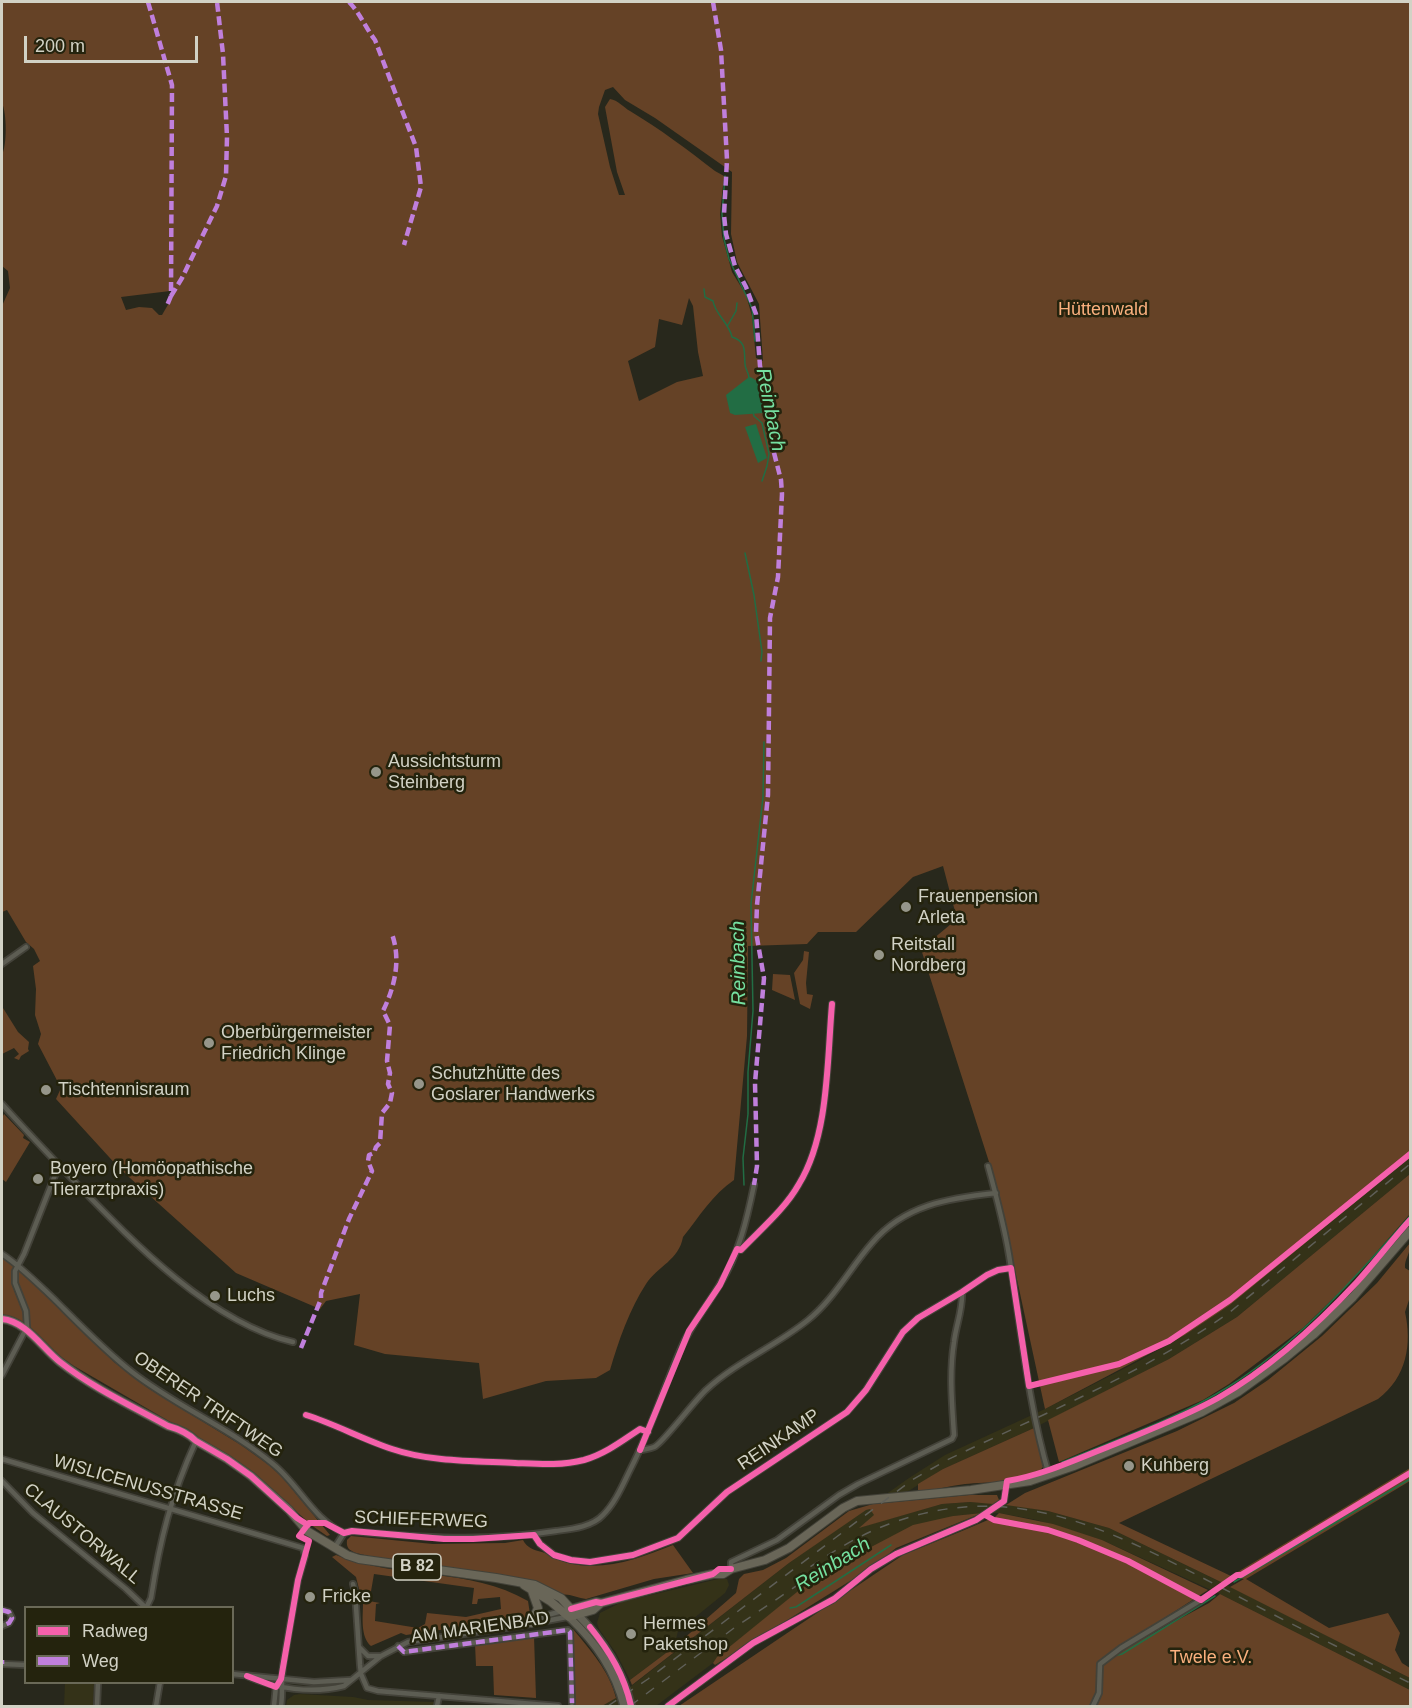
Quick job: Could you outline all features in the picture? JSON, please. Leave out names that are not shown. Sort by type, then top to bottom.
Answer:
[{"type":"main road","points":[[570,1613],[596,1602],[601,1604],[713,1574],[722,1568],[731,1569],[776,1556],[843,1508],[857,1501],[1006,1486],[1049,1475],[1182,1421],[1238,1392],[1285,1358],[1325,1324],[1364,1284],[1410,1231]]},
{"type":"main road","name":"B 82","points":[[2,1320],[19,1324],[76,1374],[168,1426],[174,1432],[227,1459],[251,1476],[297,1518],[308,1525],[313,1533],[335,1547],[364,1559],[535,1585],[561,1598],[570,1613]]},
{"type":"main road","name":"B 82","points":[[520,1583],[570,1613]]},
{"type":"main road","points":[[531,1590],[538,1608],[531,1623]]},
{"type":"main road","points":[[570,1613],[604,1657],[618,1684],[624,1707]]},
{"type":"main road","points":[[570,1613],[610,1653],[624,1681],[632,1707]]},
{"type":"street","points":[[2,964],[26,947]]},
{"type":"street","points":[[737,1249],[741,1250],[784,1204],[799,1185],[812,1155],[824,1099],[832,1004]]},
{"type":"street","points":[[2,1104],[124,1232],[179,1280],[242,1323],[270,1336],[293,1342]]},
{"type":"street","points":[[2,1375],[26,1330],[28,1318],[14,1278],[59,1165]]},
{"type":"street","points":[[988,1166],[996,1193],[1011,1268],[1034,1413],[1049,1475]]},
{"type":"street","name":"SCHIEFERWEG","points":[[335,1547],[344,1533],[352,1531],[464,1539],[534,1535],[587,1524],[602,1516],[619,1493],[640,1450],[689,1331],[720,1285],[737,1249],[754,1185]]},
{"type":"street","points":[[640,1450],[656,1447],[694,1401],[711,1385],[810,1319],[829,1300],[873,1242],[891,1225],[918,1209],[944,1200],[996,1193]]},
{"type":"street","name":"OBERER TRIFTWEG","points":[[2,1254],[19,1264],[100,1345],[125,1366],[160,1393],[261,1454],[279,1468],[325,1523],[344,1533]]},
{"type":"street","name":"REINKAMP","points":[[534,1535],[540,1544],[554,1555],[570,1560],[590,1562],[633,1556],[678,1538],[727,1492],[847,1412],[867,1390],[903,1332],[918,1317],[987,1275],[1011,1268]]},
{"type":"street","points":[[731,1569],[731,1562],[735,1559],[763,1549],[839,1494],[952,1439],[954,1435],[950,1386],[953,1343],[963,1305],[962,1292]]},
{"type":"street","points":[[306,1415],[392,1449],[422,1456],[488,1462],[570,1463],[600,1454],[640,1429],[648,1432]]},
{"type":"street","points":[[147,1606],[151,1598],[169,1508],[176,1486],[196,1442]]},
{"type":"street","name":"WISLICENUSSTRASSE","points":[[2,1459],[303,1548],[305,1556],[296,1589],[281,1679]]},
{"type":"street","name":"CLAUSTORWALL","points":[[2,1481],[43,1522],[144,1606]]},
{"type":"street","points":[[668,1707],[753,1643],[834,1599],[871,1569],[896,1554],[985,1515],[1004,1501],[1006,1486]]},
{"type":"street","points":[[353,1584],[361,1674],[364,1684],[372,1690],[558,1707]]},
{"type":"street","points":[[1093,1707],[1099,1693],[1100,1664],[1121,1648],[1201,1600]]},
{"type":"street","points":[[2,1610],[9,1612],[12,1618],[9,1623],[2,1626]]},
{"type":"street","points":[[247,1676],[276,1687],[330,1689],[344,1686],[381,1656],[398,1646],[432,1638],[531,1623],[570,1613]]},
{"type":"street","points":[[531,1623],[544,1616],[570,1613]]},
{"type":"street","name":"AM MARIENBAD","points":[[398,1646],[404,1652],[568,1630],[572,1659],[571,1705]]},
{"type":"street","points":[[358,1646],[368,1656],[381,1656]]},
{"type":"street","points":[[2,1662],[24,1665]]},
{"type":"street","points":[[234,1674],[326,1682],[350,1680]]},
{"type":"street","points":[[274,1707],[276,1687],[281,1679]]},
{"type":"street","points":[[281,1679],[284,1688],[281,1707]]},
{"type":"street","points":[[97,1707],[98,1684]]},
{"type":"street","points":[[156,1707],[160,1684]]},
{"type":"street","points":[[437,1707],[439,1696]]},
{"type":"shaded area","points":[[749,377],[760,386],[764,397],[764,413],[735,415],[730,413],[726,395]]},
{"type":"shaded area","points":[[756,424],[767,458],[758,463],[745,427]]},
{"type":"shaded area","points":[[1410,1157],[1410,1174],[1237,1317],[1169,1359],[1034,1428],[943,1469],[893,1501],[861,1527],[942,1504],[970,1502],[1008,1504],[1048,1511],[1109,1528],[1410,1678],[1410,1690],[1220,1594],[1102,1540],[1037,1520],[999,1513],[982,1513],[953,1516],[814,1579],[713,1663],[656,1706],[602,1706],[616,1698],[789,1563],[945,1455],[1045,1409],[1137,1362],[1185,1335],[1230,1305]]},
{"type":"shaded area","points":[[718,1579],[727,1579],[729,1585],[725,1593],[678,1631],[674,1647],[630,1680],[616,1653],[599,1629],[597,1623],[600,1613],[622,1602]]},
{"type":"shaded area","points":[[65,1684],[94,1684],[93,1706],[64,1706]]},
{"type":"shaded area","points":[[300,1694],[368,1700],[435,1702],[435,1706],[286,1706],[287,1700]]},
{"type":"green space","name":"Hüttenwald","points":[[2,2],[1410,2],[1410,1157],[1230,1305],[1185,1335],[1045,1409],[997,1187],[921,949],[957,919],[943,866],[913,877],[856,932],[818,932],[807,944],[748,946],[747,1036],[734,1180],[707,1206],[683,1237],[677,1252],[646,1284],[625,1326],[610,1370],[596,1378],[546,1381],[483,1399],[479,1363],[385,1354],[354,1345],[360,1294],[326,1301],[320,1309],[236,1273],[120,1169],[56,1099],[61,1088],[38,1044],[41,1034],[35,1015],[36,989],[33,966],[40,961],[7,910],[2,912],[2,306],[10,288],[8,271],[2,266],[2,155],[6,129],[2,103]],"holes":[[[613,87],[625,100],[655,118],[732,172],[731,234],[737,262],[759,304],[763,361],[756,358],[752,316],[746,295],[732,272],[722,236],[720,214],[724,176],[618,102],[610,99],[605,107],[617,172],[625,195],[619,195],[598,114],[605,90]],[[171,288],[173,296],[162,315],[152,308],[139,307],[126,310],[121,297],[170,291]],[[689,298],[693,306],[703,376],[677,382],[639,401],[628,361],[655,347],[659,319],[682,325]]]},
{"type":"green space","points":[[804,951],[809,952],[806,983],[807,994],[813,995],[810,1009],[800,1004],[794,973],[803,960]]},
{"type":"green space","points":[[773,974],[790,975],[795,1000],[772,990]]},
{"type":"green space","points":[[2,1002],[3,1008],[18,1032],[29,1042],[29,1051],[19,1060],[14,1058],[19,1054],[14,1048],[2,1054]]},
{"type":"green space","points":[[4,1114],[24,1135],[23,1138],[30,1142],[6,1182],[2,1179],[2,1118]]},
{"type":"green space","points":[[1410,1174],[1410,1214],[1351,1281],[1303,1328],[1229,1384],[1203,1400],[1059,1462],[1048,1420],[1169,1359],[1237,1317]]},
{"type":"green space","points":[[1410,1243],[1405,1265],[1405,1268],[1410,1271],[1410,1297],[1405,1312],[1407,1348],[1401,1370],[1388,1390],[1378,1399],[1119,1523],[1231,1576],[1223,1583],[1109,1528],[1048,1511],[1006,1505],[1025,1493],[1177,1431],[1234,1403],[1268,1380],[1322,1336],[1377,1283]]},
{"type":"green space","points":[[2,1257],[14,1265],[12,1283],[23,1308],[25,1323],[2,1315]]},
{"type":"green space","points":[[21,1269],[114,1362],[148,1388],[241,1445],[269,1465],[283,1478],[330,1535],[327,1536],[314,1527],[274,1492],[198,1438],[55,1353],[30,1329],[30,1315],[16,1277]]},
{"type":"green space","points":[[1034,1428],[1043,1467],[1037,1472],[1018,1479],[965,1484],[918,1492],[918,1484],[943,1469]]},
{"type":"green space","points":[[1410,1468],[1410,1481],[1246,1579],[1329,1628],[1388,1613],[1400,1633],[1395,1650],[1402,1663],[1410,1668],[1410,1678],[1230,1587],[1244,1579],[1231,1576]]},
{"type":"green space","points":[[969,1495],[997,1495],[999,1500],[993,1504],[970,1502],[942,1504],[859,1528],[874,1515],[870,1509],[866,1510],[789,1563],[632,1685],[630,1680],[674,1647],[736,1593],[739,1579],[744,1574],[763,1570],[786,1558],[849,1511],[873,1504]]},
{"type":"green space","points":[[982,1513],[896,1548],[871,1568],[715,1665],[713,1663],[717,1657],[813,1579],[913,1525],[953,1516]]},
{"type":"green space","points":[[999,1513],[1053,1524],[1102,1540],[1208,1590],[1107,1655],[1099,1663],[1098,1693],[1092,1706],[679,1706],[903,1555],[995,1517]]},
{"type":"green space","points":[[351,1536],[433,1544],[505,1543],[523,1540],[531,1548],[564,1562],[595,1566],[635,1559],[673,1545],[693,1573],[654,1579],[586,1599],[561,1595],[511,1578],[381,1559],[356,1553],[347,1545],[347,1540]]},
{"type":"green space","points":[[336,1555],[384,1568],[458,1578],[506,1590],[528,1601],[530,1614],[528,1617],[406,1635],[401,1633],[371,1646],[364,1632],[363,1603],[369,1601],[380,1603],[376,1604],[375,1621],[418,1628],[425,1624],[427,1613],[466,1617],[501,1609],[500,1597],[478,1599],[477,1604],[472,1604],[474,1588],[374,1574],[370,1597],[361,1597],[356,1577],[332,1557]]},
{"type":"green space","name":"Twele e.V.","points":[[1220,1594],[1410,1690],[1410,1706],[1094,1706],[1100,1693],[1101,1664],[1109,1657],[1209,1603]]},
{"type":"green space","points":[[573,1629],[598,1661],[613,1688],[616,1698],[602,1706],[573,1706]]},
{"type":"green space","points":[[534,1636],[536,1698],[494,1695],[493,1666],[476,1666],[475,1644]]},
{"type":"waterway","points":[[725,176],[722,214],[724,239],[729,259],[752,308],[755,341]]},
{"type":"waterway","name":"Reinbach","points":[[704,289],[705,297],[713,301],[732,337],[742,344],[749,378]]},
{"type":"waterway","points":[[728,325],[736,311],[737,303]]},
{"type":"waterway","name":"Reinbach","points":[[753,412],[762,423],[769,454],[762,481]]},
{"type":"waterway","name":"Reinbach","points":[[745,553],[754,595],[762,652],[761,661]]},
{"type":"waterway","name":"Reinbach","points":[[744,1185],[743,1158],[748,1114],[748,1072],[753,1011],[751,904],[763,797],[764,742]]},
{"type":"waterway","points":[[1062,1462],[1188,1409],[1228,1387],[1254,1369],[1279,1350],[1325,1308],[1410,1216]]},
{"type":"waterway","points":[[1234,1582],[1410,1479]]},
{"type":"waterway","name":"Reinbach","points":[[790,1608],[796,1607],[891,1545]]},
{"type":"waterway","points":[[1114,1656],[1122,1654],[1215,1596]]},
{"type":"waterway","points":[[1096,1706],[1099,1699]]},
{"type":"railway","points":[[608,1706],[648,1679],[912,1480],[947,1460],[1127,1374],[1197,1334],[1230,1312],[1410,1164]]},
{"type":"railway","points":[[794,1578],[851,1541],[889,1524],[935,1511],[979,1506],[1021,1509],[1062,1518],[1103,1531],[1143,1548],[1410,1683]]},
{"type":"railway","points":[[630,1706],[734,1628],[808,1578]]},
{"type":"marked path","points":[[148,2],[172,85],[171,296],[166,308]]},
{"type":"marked path","points":[[171,296],[217,206],[226,176],[227,137],[223,54],[217,2]]},
{"type":"marked path","points":[[349,2],[375,40],[416,147],[421,187],[404,245]]},
{"type":"marked path","points":[[713,2],[721,50],[727,160],[724,215],[726,234],[735,266],[756,314],[760,366],[770,410],[772,445],[781,480],[782,494],[778,577],[770,618],[768,795],[757,905],[756,932],[764,978],[755,1083],[757,1166],[754,1185]]},
{"type":"marked path","points":[[301,1348],[349,1219],[372,1171],[368,1161],[369,1155],[374,1153],[380,1143],[382,1113],[390,1103],[392,1093],[388,1084],[390,1073],[387,1061],[390,1025],[383,1011],[391,992],[395,973],[396,953],[392,934]]},
{"type":"marked path","points":[[2,1610],[9,1612],[12,1618],[9,1623],[2,1626]]},
{"type":"marked path","points":[[398,1646],[404,1652],[568,1630],[570,1632],[572,1703]]},
{"type":"cycle path","points":[[640,1450],[689,1331],[720,1285],[737,1249],[741,1250],[780,1210],[799,1184],[809,1165],[825,1097],[832,1004]]},
{"type":"cycle path","points":[[247,1676],[276,1687],[281,1679],[298,1580],[309,1541],[299,1536],[309,1523],[325,1523],[344,1533],[352,1531],[444,1539],[534,1535],[540,1544],[554,1555],[590,1562],[633,1555],[678,1538],[727,1492],[847,1412],[866,1390],[903,1332],[918,1318],[987,1275],[1011,1268],[1029,1386],[1119,1364],[1169,1341],[1230,1300],[1410,1154]]},
{"type":"cycle path","points":[[668,1706],[753,1643],[834,1599],[871,1569],[896,1554],[976,1520],[1004,1501],[1007,1481],[1060,1466],[1178,1418],[1237,1386],[1274,1360],[1325,1314],[1357,1282],[1410,1220]]},
{"type":"cycle path","points":[[2,1319],[11,1321],[26,1330],[60,1362],[86,1380],[168,1426],[184,1432],[227,1459],[251,1476],[297,1518],[308,1525]]},
{"type":"cycle path","points":[[306,1415],[407,1453],[437,1459],[469,1461],[541,1464],[575,1462],[606,1451],[640,1429],[648,1432]]},
{"type":"cycle path","points":[[985,1515],[994,1520],[1048,1530],[1078,1540],[1128,1561],[1201,1600],[1237,1575],[1241,1575],[1410,1473]]},
{"type":"cycle path","points":[[571,1609],[713,1574],[719,1569],[731,1569]]},
{"type":"cycle path","points":[[590,1627],[615,1664],[631,1706]]},
{"type":"place","name":"Aussichtsturm Steinberg","points":[[376,772]]},
{"type":"place","name":"Frauenpension Arleta","points":[[906,907]]},
{"type":"place","name":"Reitstall Nordberg","points":[[879,955]]},
{"type":"place","name":"Oberbürgermeister Friedrich Klinge","points":[[209,1043]]},
{"type":"place","name":"Schutzhütte des Goslarer Handwerks","points":[[419,1084]]},
{"type":"place","name":"Tischtennisraum","points":[[46,1090]]},
{"type":"place","name":"Boyero (Homöopathische Tierarztpraxis)","points":[[38,1179]]},
{"type":"place","name":"Luchs","points":[[215,1296]]},
{"type":"place","name":"Kuhberg","points":[[1129,1466]]},
{"type":"place","name":"Fricke","points":[[310,1597]]},
{"type":"place","name":"Hermes Paketshop","points":[[631,1634]]}]
